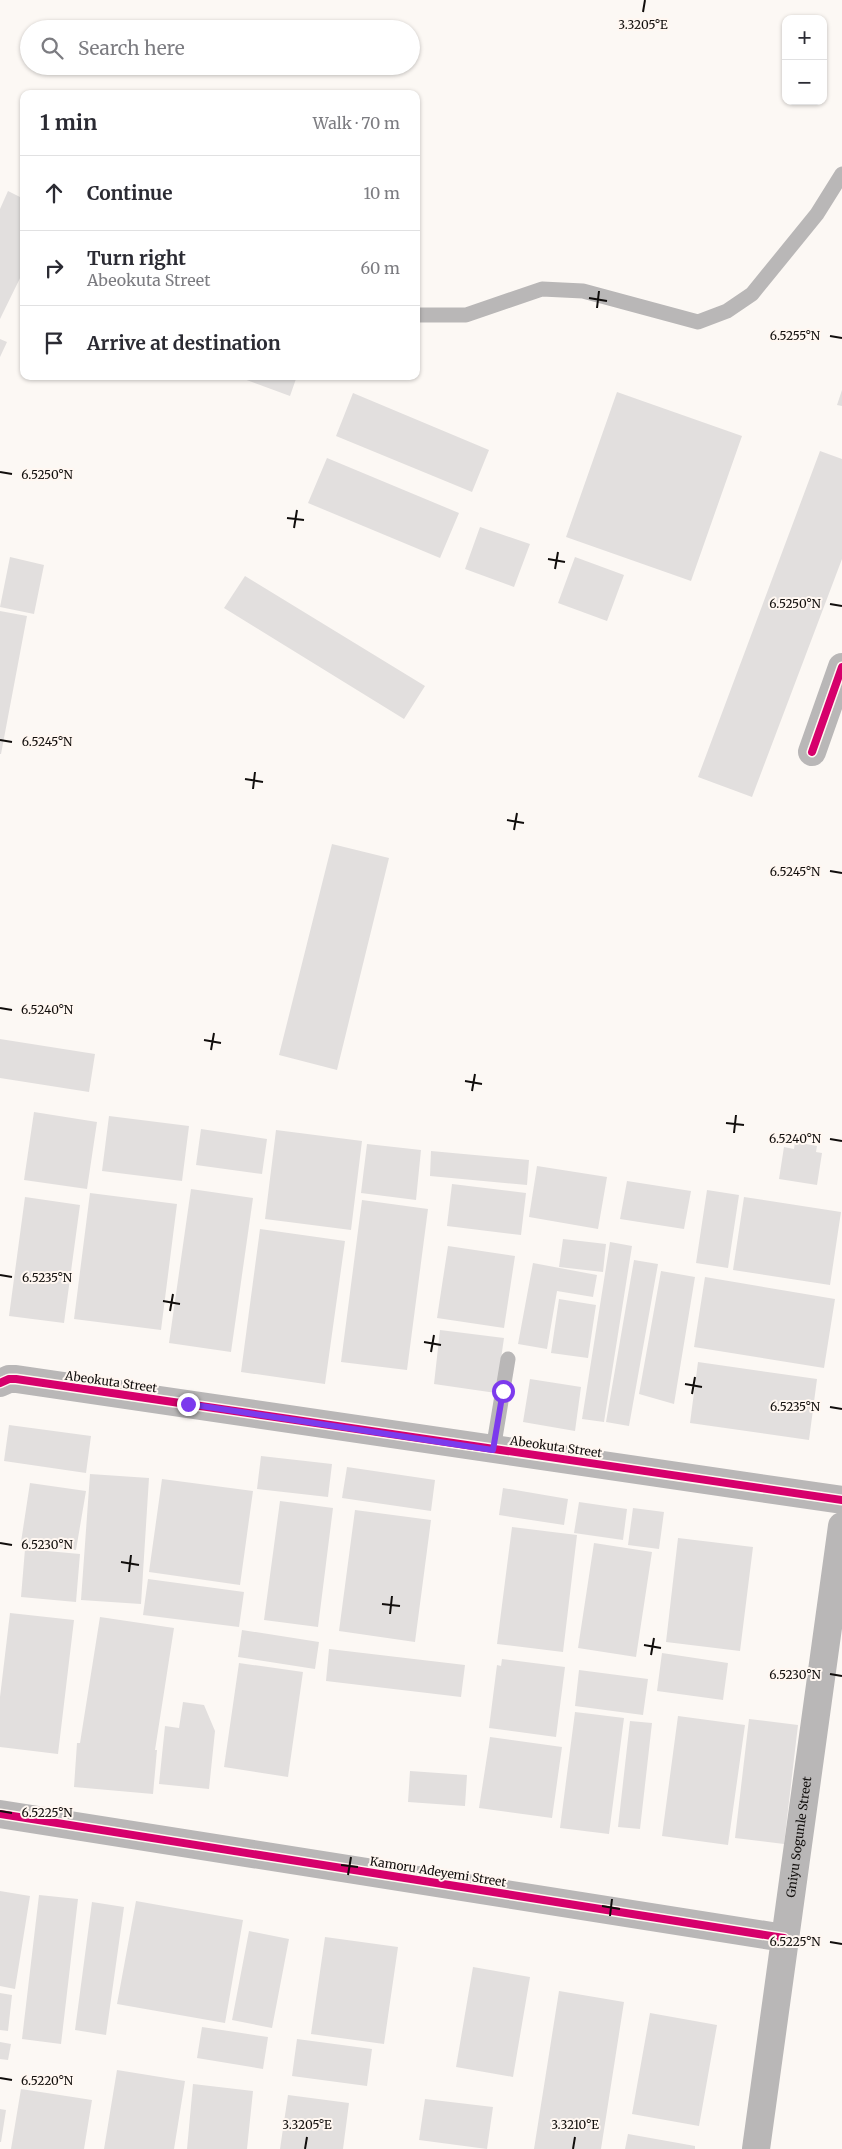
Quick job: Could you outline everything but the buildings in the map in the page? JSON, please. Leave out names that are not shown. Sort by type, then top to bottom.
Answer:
[{"type":"street","points":[[812,752],[842,667]]},
{"type":"street","name":"Abeokuta Street","points":[[0,1383],[9,1379],[16,1379],[842,1500]]},
{"type":"street","name":"Gniyu Sogunle Street","points":[[756,2149],[842,1526]]},
{"type":"street","name":"Kamoru Adeyemi Street","points":[[0,1814],[784,1938]]},
{"type":"lane","points":[[420,315],[466,315],[542,289],[583,291],[698,322],[727,311],[752,294],[818,214],[842,174]]},
{"type":"lane","points":[[493,1450],[508,1358]]},
{"type":"cycle path","points":[[812,752],[842,667]]},
{"type":"cycle path","points":[[0,1383],[9,1379],[16,1379],[842,1500]]},
{"type":"cycle path","points":[[0,1814],[784,1938]]},
{"type":"route","points":[[188,1404],[493,1450],[503,1391]]}]
